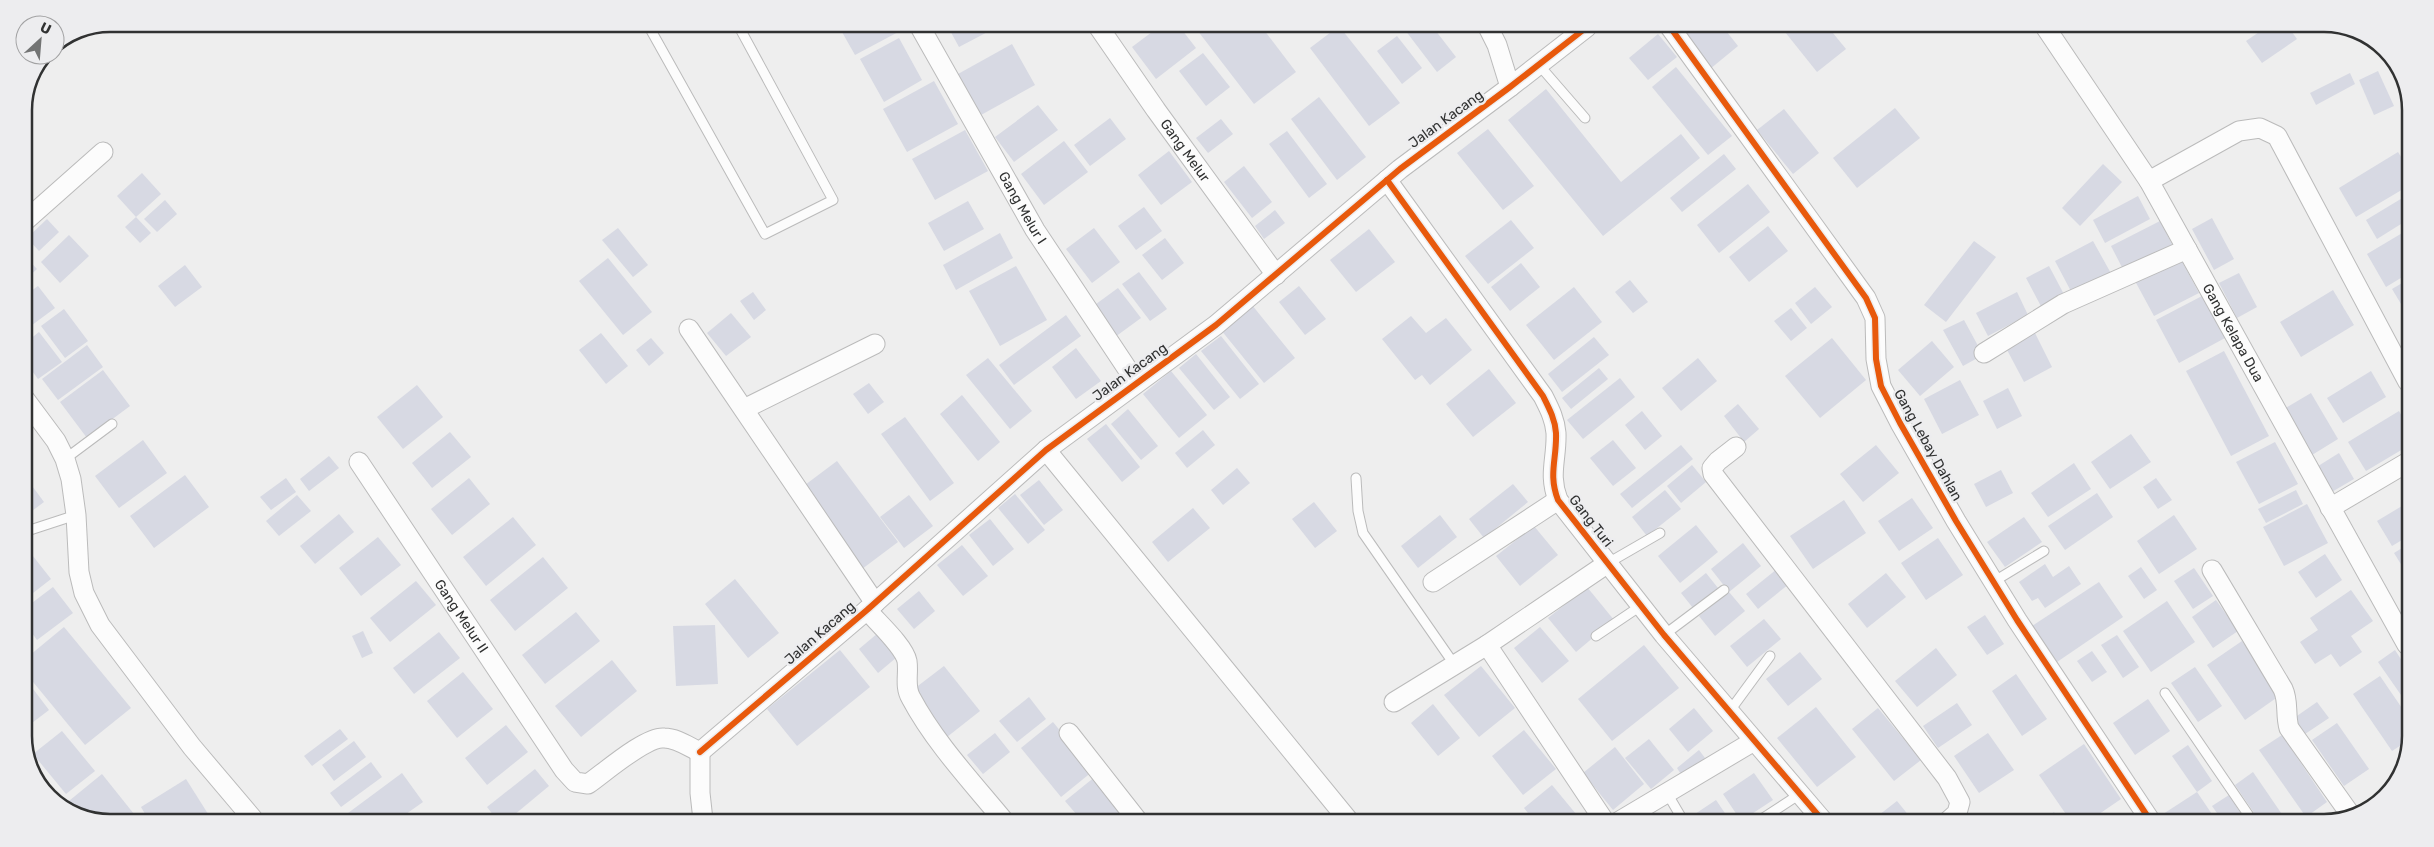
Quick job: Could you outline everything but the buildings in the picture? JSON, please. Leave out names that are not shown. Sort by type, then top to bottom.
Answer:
[{"type":"street","name":"Gang Melur I","points":[[924,33],[1035,230],[1136,382]]},
{"type":"street","name":"Gang Melur","points":[[1103,33],[1156,110],[1276,275]]},
{"type":"street","points":[[1491,33],[1510,87]]},
{"type":"street","name":"Jalan Kacang","points":[[700,752],[871,606],[1046,450],[1216,325],[1387,180],[1579,33]]},
{"type":"street","name":"Gang Lebay Dahlan","points":[[1674,33],[1866,298],[1874,318],[1876,359],[1881,386],[1938,489],[1993,582],[2146,814]]},
{"type":"street","name":"Gang Kelapa Dua","points":[[2049,33],[2149,181],[2402,638]]},
{"type":"street","points":[[2149,181],[2239,131],[2260,128],[2277,136],[2401,370]]},
{"type":"street","points":[[32,215],[103,152]]},
{"type":"street","name":"Gang Turi","points":[[1387,180],[1543,396],[1554,417],[1556,434],[1552,471],[1553,486],[1558,500],[1664,635],[1817,814]]},
{"type":"street","points":[[1984,353],[2063,304],[2187,249]]},
{"type":"street","points":[[689,329],[744,409],[902,651],[907,661],[907,691],[912,701],[949,754],[998,814]]},
{"type":"street","points":[[744,409],[875,344]]},
{"type":"street","points":[[32,409],[56,441],[65,459],[71,479],[76,515],[80,572],[84,593],[100,625],[192,747],[249,814]]},
{"type":"street","points":[[1736,447],[1712,468],[1713,474],[1947,778],[1960,802],[1955,814]]},
{"type":"street","points":[[1046,450],[1343,814]]},
{"type":"street","name":"Gang Melur II","points":[[359,462],[564,770],[576,782],[588,784],[650,741],[663,737],[676,740],[700,752]]},
{"type":"street","points":[[2330,508],[2402,466]]},
{"type":"street","points":[[1433,582],[1558,500]]},
{"type":"street","points":[[1394,702],[1487,645],[1608,563]]},
{"type":"street","points":[[2212,570],[2287,697],[2285,717],[2289,728],[2348,811]]},
{"type":"street","points":[[1487,645],[1599,814]]},
{"type":"street","points":[[1069,733],[1133,814]]},
{"type":"street","points":[[1632,814],[1754,741]]},
{"type":"street","points":[[700,752],[700,794],[702,814]]},
{"type":"lane","points":[[652,33],[765,234],[833,200],[742,33]]},
{"type":"lane","points":[[1540,64],[1585,118]]},
{"type":"lane","points":[[65,459],[112,424]]},
{"type":"lane","points":[[1356,478],[1358,511],[1364,533],[1454,664]]},
{"type":"lane","points":[[33,529],[76,515]]},
{"type":"lane","points":[[1608,563],[1660,534]]},
{"type":"lane","points":[[1993,582],[2044,551]]},
{"type":"lane","points":[[1664,635],[1724,590]]},
{"type":"lane","points":[[1596,636],[1642,605]]},
{"type":"lane","points":[[1729,712],[1770,656]]},
{"type":"lane","points":[[2165,693],[2248,814]]},
{"type":"lane","points":[[1667,793],[1679,814]]},
{"type":"lane","points":[[1769,814],[1800,794]]},
{"type":"cycle path","points":[[700,752],[867,610],[1046,450],[1216,325],[1400,169],[1579,33]]},
{"type":"cycle path","points":[[1674,33],[1866,298],[1875,318],[1876,359],[1881,386],[1900,423],[1956,521],[2017,620],[2146,814]]},
{"type":"cycle path","points":[[1387,180],[1543,396],[1551,414],[1556,433],[1553,474],[1558,500],[1664,635],[1817,814]]}]
